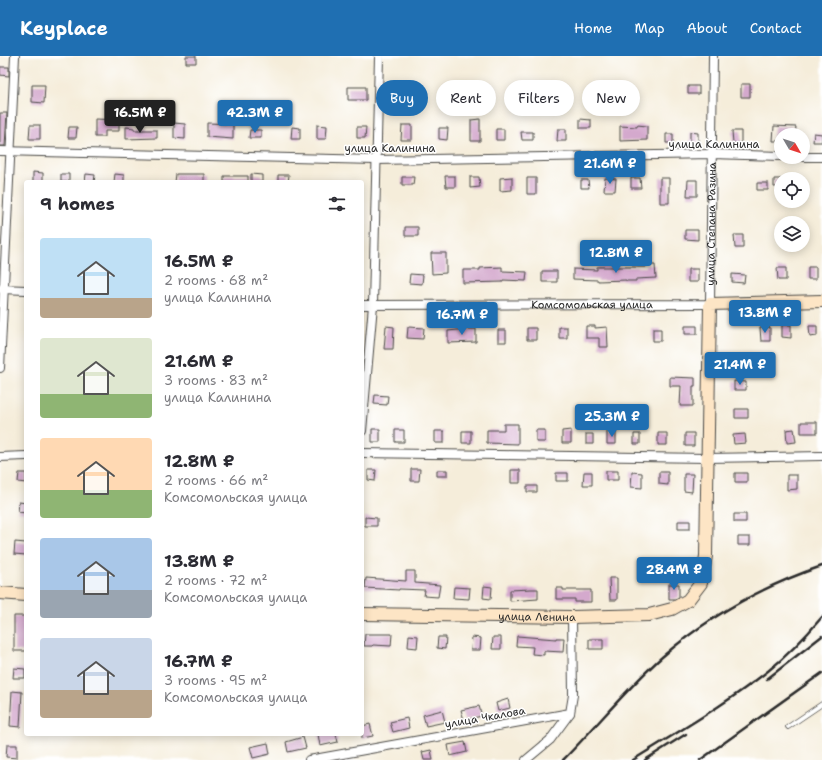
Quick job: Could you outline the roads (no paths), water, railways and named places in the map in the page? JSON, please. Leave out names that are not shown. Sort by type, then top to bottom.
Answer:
[{"type":"main road","name":"Комсомольская улица","points":[[710,304],[822,301]]},
{"type":"main road","name":"улица Степана Разина","points":[[700,583],[706,556],[710,304]]},
{"type":"main road","name":"улица Ленина","points":[[364,614],[572,617],[649,615],[672,609],[688,600],[700,583]]},
{"type":"main road","points":[[0,593],[24,595]]},
{"type":"street","points":[[0,368],[2,289],[15,56]]},
{"type":"street","points":[[364,408],[373,305],[379,56]]},
{"type":"street","name":"улица Степана Разина","points":[[710,304],[713,56]]},
{"type":"street","name":"улица Калинина","points":[[0,151],[376,160],[712,154],[774,156]]},
{"type":"street","points":[[810,156],[822,157]]},
{"type":"street","points":[[2,289],[24,290]]},
{"type":"street","name":"Комсомольская улица","points":[[364,305],[710,304]]},
{"type":"street","points":[[364,453],[707,458],[822,456]]},
{"type":"street","points":[[0,457],[24,456]]},
{"type":"street","points":[[526,760],[550,740],[570,713],[573,695],[572,617]]},
{"type":"street","name":"улица Чкалова","points":[[309,760],[570,713]]},
{"type":"lane","points":[[788,726],[822,704]]},
{"type":"railway","points":[[563,760],[636,682],[680,642],[718,615],[758,593],[822,566]]},
{"type":"railway","points":[[633,760],[702,717],[752,683],[790,652],[822,617]]},
{"type":"railway","points":[[767,679],[822,636]]},
{"type":"railway","points":[[700,760],[822,673]]},
{"type":"railway","points":[[645,760],[686,734]]}]
